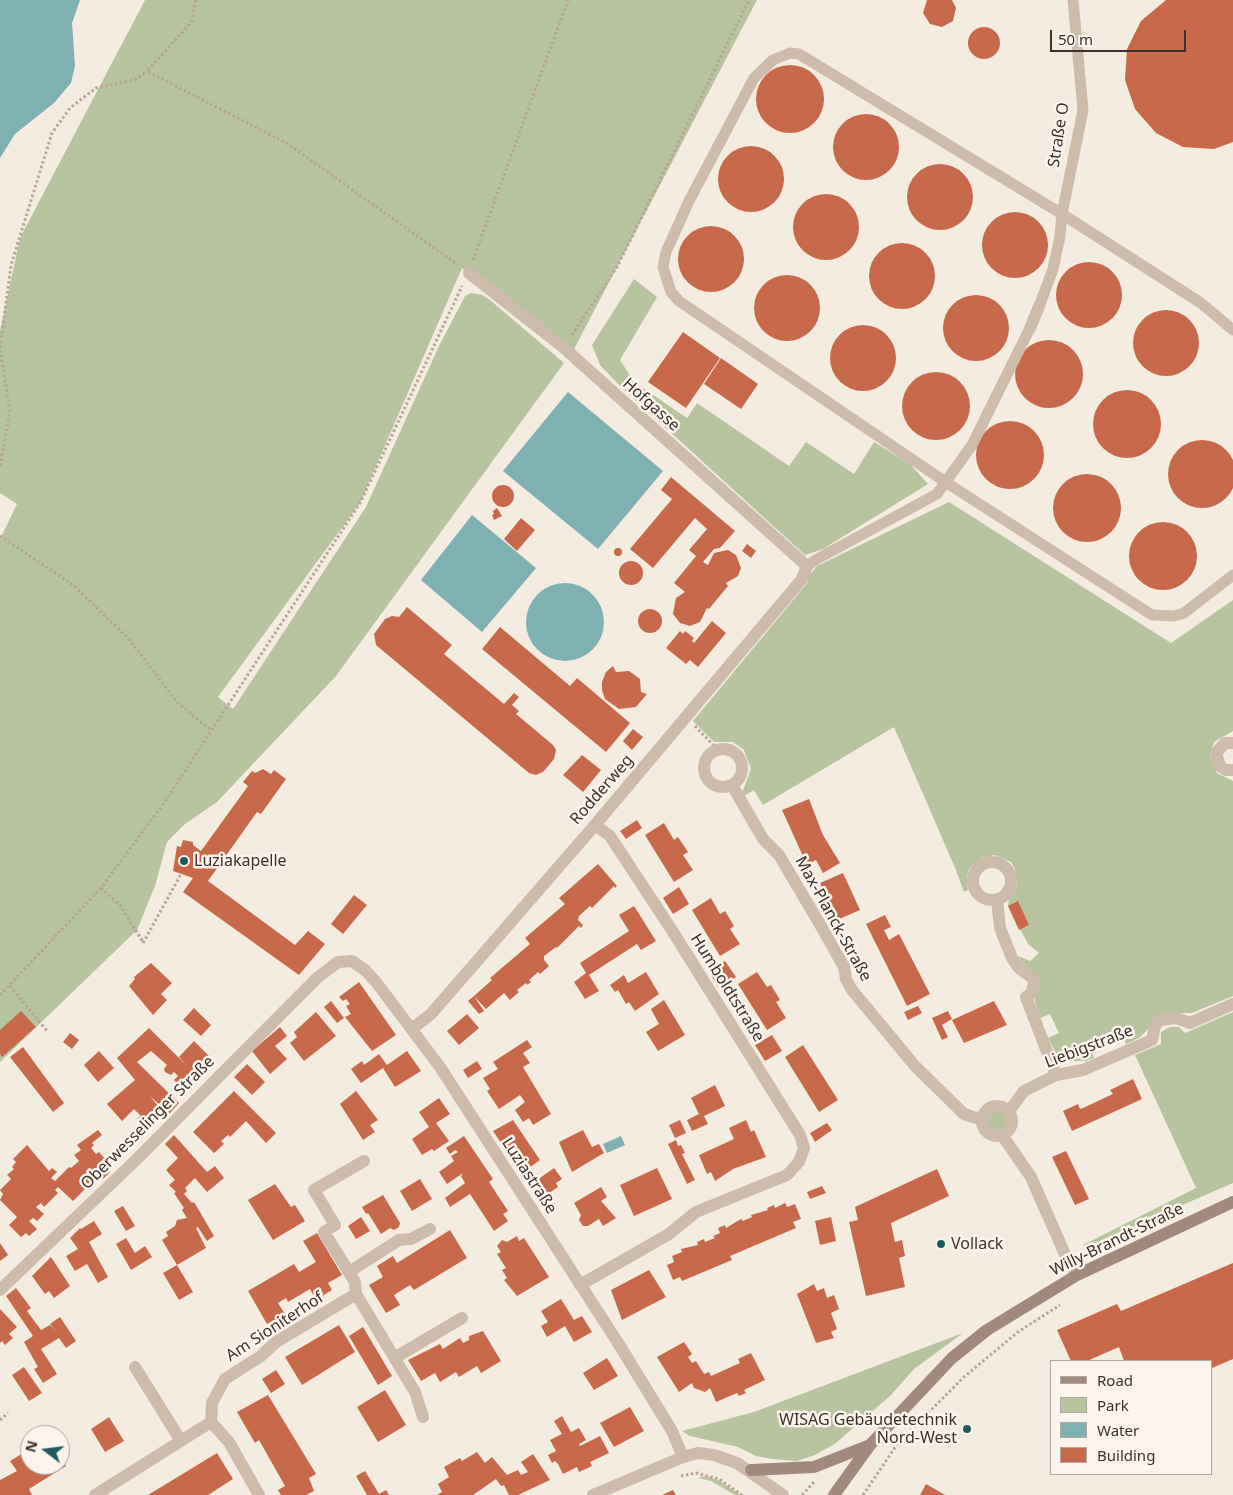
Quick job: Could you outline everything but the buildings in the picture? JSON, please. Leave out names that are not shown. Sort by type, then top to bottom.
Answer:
[{"type":"main road","name":"Willy-Brandt-Straße","points":[[834,1495],[870,1445],[952,1358],[987,1330],[1077,1275],[1233,1202]]},
{"type":"main road","points":[[750,1470],[814,1467],[870,1445]]},
{"type":"street","name":"Hofgasse","points":[[469,273],[562,347],[808,566]]},
{"type":"street","points":[[1031,326],[1040,304]]},
{"type":"street","name":"Rodderweg","points":[[413,1028],[431,1014],[686,718],[802,579],[808,566]]},
{"type":"street","points":[[1233,742],[1225,743],[1216,754],[1220,766],[1226,770],[1233,770]]},
{"type":"street","points":[[728,749],[741,760],[742,771],[732,785],[720,787],[714,785],[705,774],[706,759],[717,750],[728,749]]},
{"type":"street","name":"Max-Planck-Straße","points":[[732,785],[763,839],[779,855],[814,913],[844,967],[846,979],[852,990],[915,1066],[964,1114],[982,1120],[983,1127],[988,1133],[994,1136],[1002,1135],[1031,1177],[1067,1259],[1077,1275]]},
{"type":"street","name":"Humboldtstraße","points":[[580,1285],[669,1234],[696,1212],[787,1176],[799,1162],[804,1148],[800,1135],[610,836],[595,824]]},
{"type":"street","points":[[997,899],[1000,928],[1012,958],[1019,968],[1035,980],[1032,994],[1026,997],[1056,1075]]},
{"type":"street","name":"Luziastraße","points":[[317,978],[338,962],[352,961],[365,970],[376,982],[413,1028],[580,1285],[672,1431],[683,1457]]},
{"type":"street","name":"Oberwesselinger Straße","points":[[0,1290],[138,1158],[317,978]]},
{"type":"street","name":"Liebigstraße","points":[[1009,1111],[1024,1091],[1056,1075],[1082,1070],[1152,1040],[1155,1026],[1160,1020],[1176,1018],[1190,1023],[1233,1004]]},
{"type":"street","points":[[982,1120],[984,1114],[992,1106],[1004,1107],[1009,1111],[1013,1122],[1007,1133],[1002,1135]]},
{"type":"street","points":[[364,1160],[314,1190],[335,1225],[324,1232],[355,1282],[356,1294],[396,1357],[415,1392],[423,1416]]},
{"type":"street","points":[[349,1272],[399,1240],[411,1239],[430,1229]]},
{"type":"street","name":"Am Sioniterhof","points":[[212,1422],[212,1403],[225,1379],[262,1356],[276,1342],[356,1294]]},
{"type":"street","points":[[396,1357],[462,1318]]},
{"type":"street","points":[[135,1366],[181,1441]]},
{"type":"street","points":[[95,1495],[212,1422],[229,1442],[259,1495]]},
{"type":"street","points":[[593,1495],[683,1457],[698,1453],[714,1455],[750,1470],[783,1495]]},
{"type":"lane","name":"Straße O","points":[[1040,304],[1053,269],[1083,110],[1073,0]]},
{"type":"lane","points":[[1233,330],[1201,303],[1062,214],[799,54],[790,54],[773,60],[754,78],[689,201],[673,236],[664,267],[671,292],[679,301],[947,483],[1152,615],[1174,616],[1184,613],[1233,575]]},
{"type":"lane","points":[[808,566],[817,559],[937,494],[947,483],[972,445],[1031,326]]},
{"type":"path","points":[[0,467],[10,410],[0,349],[11,264],[52,133],[70,108],[96,88],[135,80],[147,71],[191,23],[196,0]]},
{"type":"path","points":[[0,995],[102,888],[164,803],[360,503],[469,273],[568,0]]},
{"type":"path","points":[[562,347],[617,267],[749,0]]},
{"type":"path","points":[[147,71],[288,144],[469,273]]},
{"type":"path","points":[[0,536],[73,585],[128,638],[177,702],[211,730]]},
{"type":"path","points":[[686,718],[717,750]]},
{"type":"path","points":[[102,888],[120,905],[143,943],[181,874]]},
{"type":"path","points":[[10,986],[47,1031]]},
{"type":"path","points":[[863,1495],[898,1443],[964,1377],[1018,1332],[1068,1300]]},
{"type":"path","points":[[0,1420],[8,1413]]},
{"type":"path","points":[[677,1477],[696,1473],[718,1479],[742,1495]]},
{"type":"path","points":[[802,1495],[817,1478]]},
{"type":"green space","points":[[145,0],[757,0],[573,351],[462,268],[360,503],[218,697],[233,709],[366,507],[439,346],[465,296],[471,293],[482,295],[490,300],[564,363],[336,676],[217,802],[185,824],[167,842],[155,886],[137,930],[0,1062],[0,539],[17,504],[0,493],[0,331],[20,238]]},
{"type":"green space","points":[[634,279],[657,297],[620,360],[634,382],[687,418],[697,403],[789,466],[806,442],[854,474],[874,442],[910,464],[928,484],[823,549],[805,555],[623,389],[600,365],[592,345]]},
{"type":"green space","points":[[949,502],[1171,643],[1233,600],[1233,731],[1214,742],[1210,755],[1217,773],[1233,781],[1233,996],[1192,1013],[1164,1013],[1139,1038],[1126,1044],[1121,1033],[1090,1046],[1094,1058],[1086,1061],[1070,1061],[1056,1053],[1048,1038],[1059,1033],[1050,1014],[1040,1018],[1038,1014],[1035,1000],[1038,982],[1018,956],[1030,961],[1039,953],[1028,944],[1008,906],[1009,899],[1017,886],[1015,869],[1011,862],[995,855],[981,858],[969,869],[967,877],[968,890],[964,892],[894,727],[763,805],[754,790],[744,796],[742,793],[751,769],[744,750],[733,742],[714,742],[693,721],[808,582],[808,577],[817,566]]},
{"type":"green space","points":[[1233,1012],[1233,1183],[1086,1247],[1083,1245],[1196,1188],[1135,1055],[1161,1044],[1161,1032],[1170,1027],[1179,1027],[1185,1033]]},
{"type":"green space","points":[[997,1111],[1004,1114],[1007,1121],[1004,1128],[997,1131],[990,1128],[987,1121],[990,1114]]},
{"type":"green space","points":[[963,1333],[914,1369],[890,1396],[836,1443],[815,1455],[797,1461],[772,1459],[756,1456],[738,1447],[690,1436],[682,1431],[754,1412]]},
{"type":"green space","points":[[706,1476],[720,1481],[741,1495],[735,1495],[711,1481],[698,1478]]},
{"type":"water","points":[[0,0],[80,0],[72,23],[75,66],[71,83],[54,103],[15,134],[0,158]]},
{"type":"water","points":[[568,392],[663,471],[598,549],[503,471]]},
{"type":"water","points":[[472,515],[536,568],[482,632],[421,580]]},
{"type":"water","points":[[565,583],[580,586],[593,594],[601,607],[604,622],[601,637],[593,650],[580,658],[565,661],[550,658],[537,650],[529,637],[526,622],[529,607],[537,594],[550,586]]},
{"type":"water","points":[[621,1136],[625,1145],[607,1153],[603,1144]]},
{"type":"place","name":"Luziakapelle","points":[[184,861]]},
{"type":"place","name":"Vollack","points":[[941,1244]]},
{"type":"place","name":"WISAG Gebäudetechnik Nord-West","points":[[967,1429]]}]
